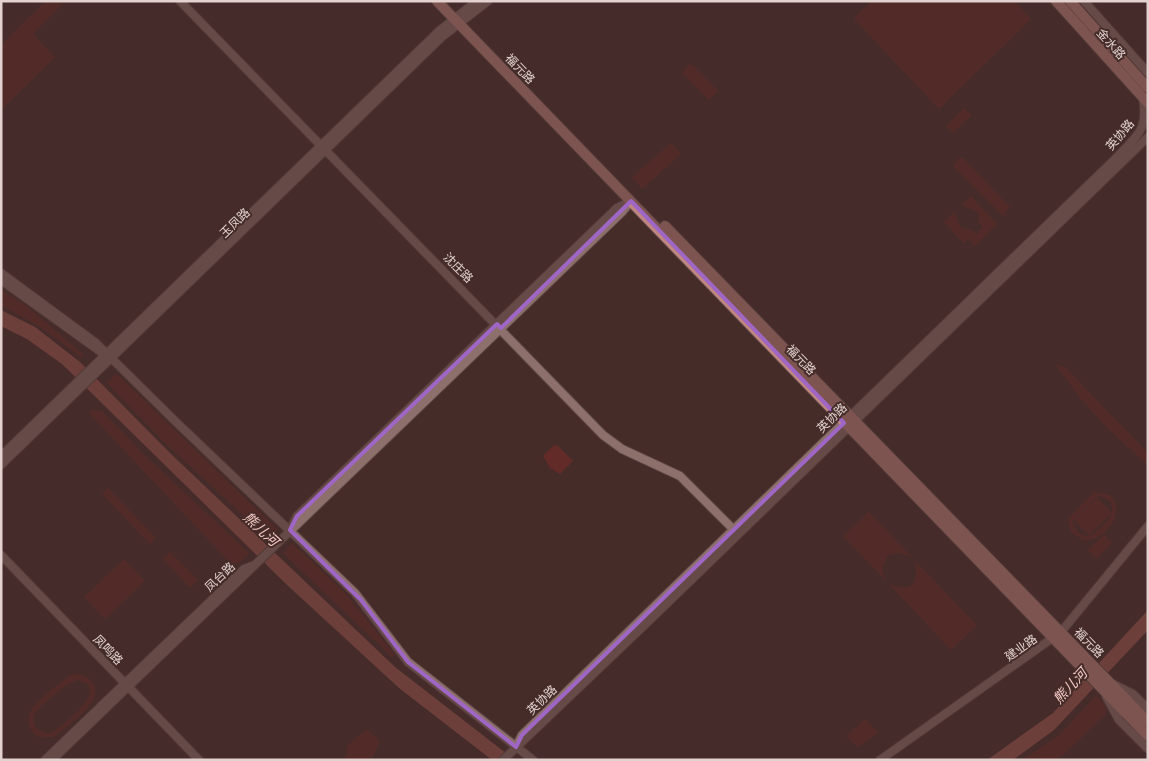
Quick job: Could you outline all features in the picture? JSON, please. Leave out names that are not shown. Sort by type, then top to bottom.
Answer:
[{"type":"main road","name":"福元路","points":[[437,1],[459,19],[1090,669],[1148,736]]},
{"type":"main road","name":"福元路","points":[[446,1],[459,19],[631,202],[849,422]]},
{"type":"main road","name":"金水路","points":[[1056,1],[1146,96]]},
{"type":"main road","name":"金水路","points":[[1070,1],[1146,96]]},
{"type":"main road","name":"福元路","points":[[1104,684],[1148,722]]},
{"type":"street","name":"玉凤路","points":[[1,465],[98,366],[477,1]]},
{"type":"street","name":"玉凤路","points":[[459,19],[488,1]]},
{"type":"street","points":[[1084,1],[1148,73]]},
{"type":"street","name":"沈庄路","points":[[182,2],[603,435],[622,449],[675,473],[685,480],[734,530]]},
{"type":"street","name":"英协路","points":[[503,760],[849,422],[1139,134],[1146,116],[1146,96]]},
{"type":"street","name":"英协路","points":[[514,749],[522,734],[1148,137]]},
{"type":"street","name":"凤台路","points":[[52,760],[244,569],[254,565],[290,530],[297,516],[499,326],[618,208],[631,202]]},
{"type":"street","points":[[1,273],[96,343],[356,593],[408,662],[514,749],[532,760]]},
{"type":"street","points":[[1,280],[93,347],[109,356]]},
{"type":"street","name":"玉凤路","points":[[1,456],[75,389]]},
{"type":"street","name":"建业路","points":[[880,760],[1057,636],[1148,526]]},
{"type":"street","name":"凤鸣路","points":[[1,555],[199,760]]},
{"type":"street","points":[[1104,684],[1133,694],[1148,709]]},
{"type":"street","points":[[1104,684],[1119,720],[1148,749]]},
{"type":"street","name":"凤台路","points":[[45,760],[127,685]]},
{"type":"highlighted area","points":[[631,201],[844,423],[522,735],[516,747],[408,662],[361,600],[290,530],[297,516],[497,324],[501,328]]},
{"type":"shaded area","points":[[46,1],[58,1],[62,5],[33,34],[55,57],[1,110],[1,45]]},
{"type":"shaded area","points":[[872,1],[1015,1],[1031,19],[939,109],[855,20],[855,17]]},
{"type":"shaded area","points":[[689,64],[695,67],[718,91],[709,100],[682,73]]},
{"type":"shaded area","points":[[964,108],[972,115],[953,133],[946,126]]},
{"type":"shaded area","points":[[671,143],[681,154],[642,189],[632,177]]},
{"type":"shaded area","points":[[959,158],[963,158],[1010,207],[1003,216],[953,166]]},
{"type":"shaded area","points":[[971,196],[997,224],[975,246],[968,239],[963,243],[944,222],[954,212],[961,228],[972,230],[976,234],[983,227],[979,222],[979,214],[962,204]]},
{"type":"shaded area","points":[[1,290],[24,304],[84,355],[81,357],[42,328],[1,305]]},
{"type":"shaded area","points":[[1,310],[35,327],[80,362],[170,453],[395,667],[515,760],[492,760],[399,688],[285,583],[62,364],[27,339],[1,326]]},
{"type":"shaded area","points":[[1055,364],[1065,367],[1148,453],[1148,465],[1109,430],[1081,399]]},
{"type":"shaded area","points":[[115,375],[118,375],[278,530],[269,539],[164,442],[107,383]]},
{"type":"shaded area","points":[[93,410],[102,411],[143,454],[249,553],[240,562],[232,565],[89,413]]},
{"type":"shaded area","points":[[557,445],[573,461],[560,474],[550,468],[543,456],[553,446]]},
{"type":"shaded area","points":[[108,488],[156,538],[150,544],[102,494]]},
{"type":"shaded area","points":[[1094,492],[1110,495],[1115,502],[1115,518],[1111,525],[1098,537],[1090,540],[1083,540],[1071,532],[1068,519]],"holes":[[[1101,496],[1110,501],[1112,512],[1108,521],[1091,535],[1081,535],[1075,528],[1073,521],[1097,497]]]},
{"type":"shaded area","points":[[1097,498],[1112,513],[1089,535],[1074,520]]},
{"type":"shaded area","points":[[869,512],[912,557],[897,553],[888,555],[882,568],[885,580],[843,536]]},
{"type":"shaded area","points":[[1104,534],[1112,543],[1096,559],[1088,550]]},
{"type":"shaded area","points":[[292,543],[345,593],[395,655],[392,657],[283,553]]},
{"type":"shaded area","points":[[170,552],[198,580],[190,588],[163,559]]},
{"type":"shaded area","points":[[124,559],[145,581],[105,619],[84,597]]},
{"type":"shaded area","points":[[915,561],[977,625],[951,650],[889,584],[903,588],[912,584],[916,575]]},
{"type":"shaded area","points":[[1148,610],[1148,630],[1054,730],[1013,760],[987,760],[1053,713]]},
{"type":"shaded area","points":[[81,675],[90,680],[94,685],[93,699],[82,714],[54,737],[39,737],[31,729],[28,721],[30,712],[44,696],[69,676]],"holes":[[[78,680],[87,684],[90,691],[88,698],[75,714],[53,732],[46,733],[37,729],[34,716],[48,700],[74,681]]]},
{"type":"shaded area","points":[[1096,696],[1105,704],[1106,714],[1058,760],[1023,760],[1058,736]]},
{"type":"shaded area","points":[[865,719],[878,733],[858,747],[846,736]]},
{"type":"shaded area","points":[[367,729],[380,741],[371,760],[345,760],[348,745]]},
{"type":"water label","name":"熊儿河","points":[[261,529]]},
{"type":"water label","name":"熊儿河","points":[[1070,686]]}]
